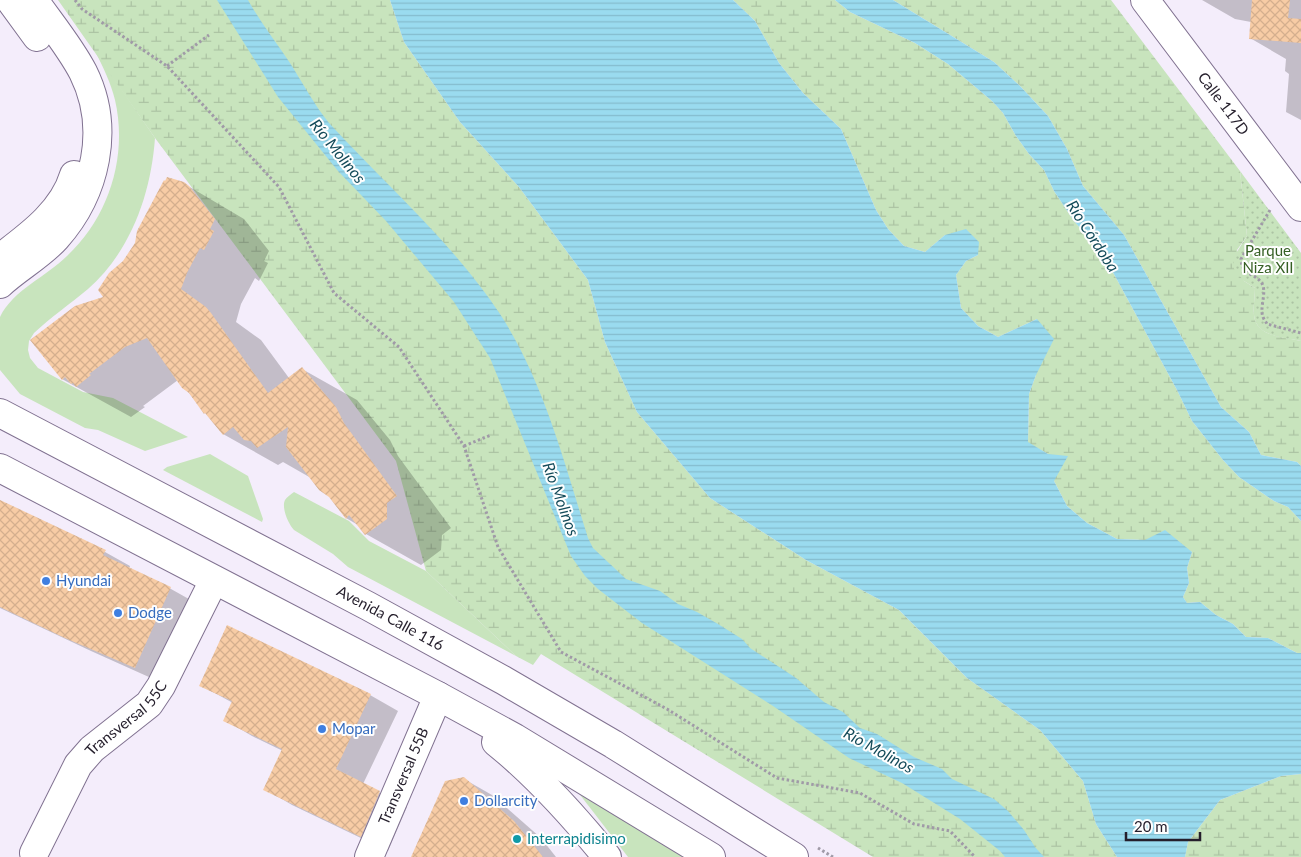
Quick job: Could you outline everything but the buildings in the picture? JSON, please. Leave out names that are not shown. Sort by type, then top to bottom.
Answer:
[{"type":"main road","points":[[0,258],[43,224],[56,208],[73,179],[81,151],[81,129],[78,112],[66,80],[10,0]]},
{"type":"main road","points":[[0,284],[54,240],[71,221],[83,200],[93,169],[98,144],[96,114],[91,90],[83,72],[34,0]]},
{"type":"main road","name":"Calle 117D","points":[[1145,0],[1301,207]]},
{"type":"main road","name":"Avenida Calle 116","points":[[1,413],[368,606],[503,680],[613,744],[766,849],[794,857]]},
{"type":"main road","points":[[0,468],[438,696],[541,754],[711,857]]},
{"type":"main road","name":"Transversal 55C","points":[[34,853],[78,765],[92,749],[149,704],[161,686],[214,580]]},
{"type":"main road","points":[[438,696],[536,776],[581,825],[607,857]]},
{"type":"main road","name":"Transversal 55B","points":[[369,857],[438,696]]},
{"type":"path","points":[[75,0],[82,9],[167,66],[279,187],[334,294],[399,347],[464,446],[498,547],[561,652],[667,709],[777,778],[860,793],[914,824],[950,831],[975,857]]},
{"type":"path","points":[[167,66],[209,35]]},
{"type":"path","points":[[1270,211],[1241,259],[1242,266],[1248,273],[1261,281],[1263,287],[1263,316],[1267,324],[1301,333]]},
{"type":"path","points":[[464,446],[491,435]]},
{"type":"green space","points":[[58,0],[390,0],[404,42],[460,122],[519,187],[588,280],[605,342],[637,412],[710,498],[806,560],[899,610],[967,678],[1040,730],[1083,781],[1096,824],[1117,857],[873,857],[541,654],[533,665],[516,656],[426,571],[396,461],[155,138]]},
{"type":"green space","points":[[733,0],[835,0],[850,12],[915,43],[948,64],[992,101],[1003,113],[1016,136],[1044,170],[1054,191],[1074,221],[1103,254],[1192,421],[1239,477],[1274,501],[1288,507],[1301,521],[1301,653],[1297,653],[1268,638],[1246,637],[1233,624],[1216,615],[1200,602],[1187,603],[1183,597],[1189,583],[1187,568],[1192,552],[1145,540],[1117,539],[1087,523],[1067,506],[1054,481],[1048,454],[1028,443],[1029,394],[1036,375],[1037,319],[998,337],[978,326],[961,308],[956,275],[966,261],[978,255],[945,235],[925,252],[904,246],[888,229],[876,210],[841,129],[803,93],[779,63],[755,21]]},
{"type":"green space","points":[[893,0],[1111,0],[1240,171],[1247,236],[1237,250],[1244,281],[1255,288],[1254,315],[1256,322],[1260,328],[1272,335],[1301,341],[1301,466],[1297,462],[1261,455],[1249,432],[1221,407],[1124,235],[1083,186],[1067,149],[1048,116],[994,62]]},
{"type":"green space","points":[[95,51],[155,138],[149,180],[136,220],[116,257],[88,289],[34,333],[29,341],[28,350],[30,358],[38,368],[83,392],[113,398],[188,437],[145,451],[98,430],[85,428],[20,394],[0,370],[0,317],[6,307],[21,291],[59,264],[82,240],[94,223],[112,184],[117,164],[119,143],[118,121],[111,87]]},
{"type":"green space","name":"Parque Niza XII","points":[[1240,171],[1301,253],[1301,341],[1272,335],[1260,328],[1254,315],[1255,288],[1244,281],[1234,269],[1233,258],[1247,236]]},
{"type":"green space","points":[[210,454],[248,476],[263,519],[262,522],[163,470],[167,467]]},
{"type":"green space","points":[[294,492],[349,521],[369,541],[426,571],[516,656],[348,567],[333,554],[294,530],[285,512],[284,503]]},
{"type":"green space","points":[[1301,774],[1301,857],[1185,857],[1188,842],[1220,800],[1281,776]]},
{"type":"green space","points":[[574,787],[685,857],[628,857]]},
{"type":"water","name":"Río Molinos","points":[[217,0],[248,0],[329,123],[440,239],[500,314],[529,367],[541,395],[552,423],[588,538],[593,548],[626,579],[660,591],[678,604],[697,612],[742,639],[750,648],[796,678],[824,702],[843,712],[860,728],[877,734],[914,757],[942,769],[952,779],[994,799],[1008,811],[1044,857],[1005,857],[960,819],[902,783],[849,758],[773,706],[642,623],[598,589],[585,576],[571,556],[490,358],[454,302],[386,221],[338,171],[278,97]]},
{"type":"water","points":[[390,0],[733,0],[755,21],[779,63],[803,93],[841,129],[876,210],[888,229],[904,246],[925,252],[945,235],[966,229],[979,242],[978,255],[966,261],[956,275],[961,308],[978,326],[998,337],[1037,319],[1054,339],[1029,394],[1028,442],[1048,454],[1068,456],[1054,481],[1067,506],[1087,523],[1117,539],[1145,540],[1165,530],[1192,552],[1187,568],[1189,583],[1183,597],[1187,603],[1200,602],[1216,615],[1233,624],[1246,637],[1268,638],[1297,653],[1301,653],[1301,774],[1281,776],[1220,800],[1188,842],[1185,857],[1117,857],[1096,824],[1083,781],[1040,730],[967,678],[899,610],[806,560],[710,498],[637,412],[605,342],[588,280],[519,187],[460,122],[404,42]]},
{"type":"water","name":"Río Córdoba","points":[[835,0],[893,0],[994,62],[1048,116],[1067,149],[1083,186],[1124,235],[1221,407],[1249,432],[1261,455],[1297,462],[1301,466],[1301,521],[1288,507],[1274,501],[1239,477],[1192,421],[1103,254],[1074,221],[1054,191],[1044,170],[1016,136],[1003,113],[992,101],[948,64],[915,43],[850,12]]},
{"type":"place","name":"Hyundai","points":[[46,581]]},
{"type":"place","name":"Dodge","points":[[118,613]]},
{"type":"place","name":"Mopar","points":[[322,729]]},
{"type":"place","name":"Dollarcity","points":[[464,801]]},
{"type":"place","name":"Interrapidisimo","points":[[517,839]]}]
